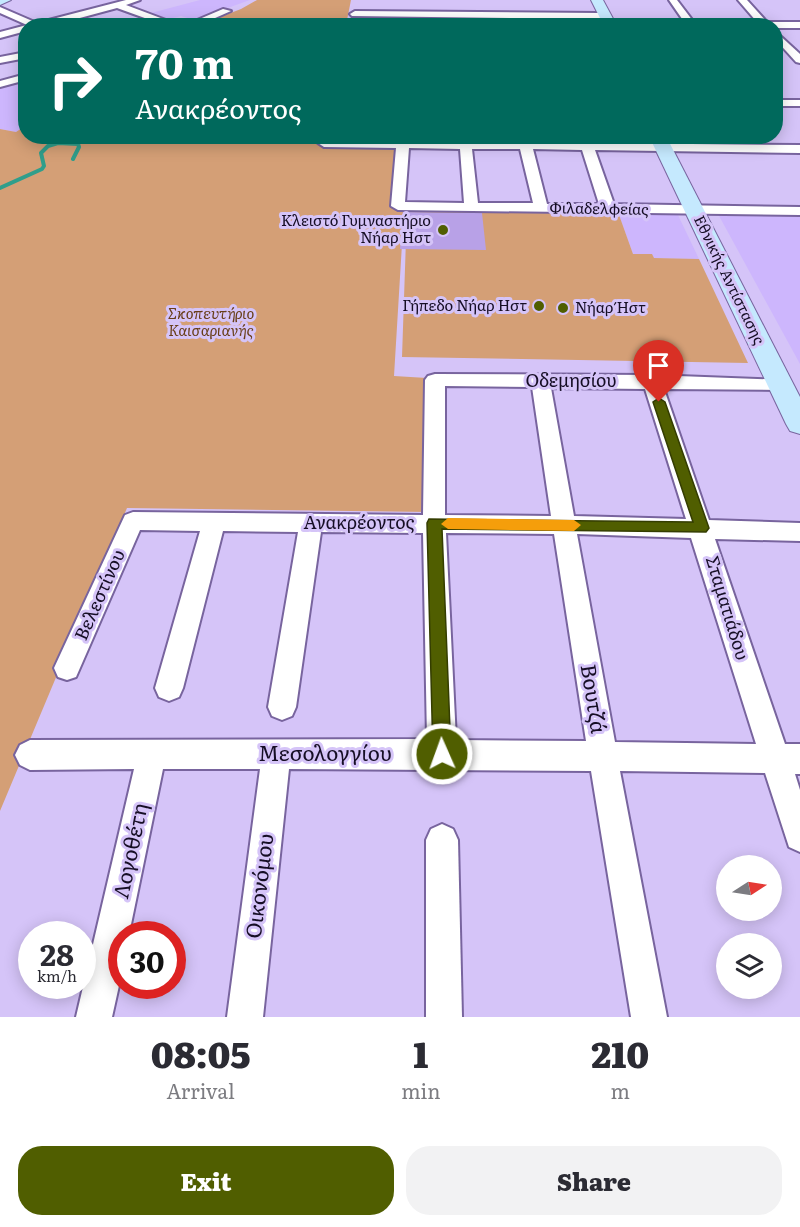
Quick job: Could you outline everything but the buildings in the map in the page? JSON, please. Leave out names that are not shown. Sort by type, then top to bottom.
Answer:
[{"type":"main road","points":[[0,1],[5,0]]},
{"type":"main road","points":[[590,0],[599,18]]},
{"type":"main road","points":[[597,0],[607,18]]},
{"type":"main road","name":"Εθνικής Αντίστασης","points":[[667,144],[790,385],[800,423]]},
{"type":"street","points":[[104,0],[155,18]]},
{"type":"street","points":[[68,18],[136,0]]},
{"type":"street","points":[[673,0],[687,18]]},
{"type":"street","points":[[742,0],[759,18]]},
{"type":"street","points":[[0,10],[18,18]]},
{"type":"street","points":[[354,18],[356,10],[544,11],[583,18]]},
{"type":"street","points":[[208,18],[226,11]]},
{"type":"street","points":[[413,11],[413,18]]},
{"type":"street","points":[[457,11],[457,18]]},
{"type":"street","points":[[499,11],[500,18]]},
{"type":"street","points":[[783,25],[800,25]]},
{"type":"street","points":[[0,35],[18,30]]},
{"type":"street","points":[[783,42],[800,60]]},
{"type":"street","points":[[1,59],[18,56]]},
{"type":"street","points":[[784,60],[800,60]]},
{"type":"street","points":[[0,84],[18,79]]},
{"type":"street","points":[[783,103],[800,103]]},
{"type":"street","name":"Φιλαδελφείας","points":[[403,144],[398,206],[800,211]]},
{"type":"street","points":[[466,144],[471,207]]},
{"type":"street","points":[[525,144],[541,208]]},
{"type":"street","points":[[587,144],[608,208]]},
{"type":"street","points":[[702,144],[793,149],[800,167]]},
{"type":"street","name":"Οδεμησίου","points":[[434,523],[435,380],[652,381],[790,385]]},
{"type":"street","name":"Βουτζά","points":[[540,381],[603,757],[650,1017]]},
{"type":"street","name":"Σταματιάδου","points":[[652,381],[702,528],[787,759],[800,836]]},
{"type":"street","name":"Ανακρέοντος","points":[[134,521],[565,525],[800,532]]},
{"type":"street","name":"Βελεστίνου","points":[[67,668],[134,521]]},
{"type":"street","points":[[170,688],[214,522]]},
{"type":"street","points":[[434,523],[442,754]]},
{"type":"street","points":[[282,707],[311,524]]},
{"type":"street","name":"Μεσολογγίου","points":[[30,754],[442,754],[787,759]]},
{"type":"street","name":"Λογοθέτη","points":[[94,1017],[152,754]]},
{"type":"street","name":"Οικονόμου","points":[[245,1017],[276,755]]},
{"type":"street","points":[[442,840],[444,1017]]},
{"type":"shaded area","points":[[200,0],[250,0],[200,18],[181,16],[166,18],[151,13]]},
{"type":"shaded area","points":[[18,83],[18,131],[16,132],[0,129],[0,89]]},
{"type":"shaded area","points":[[618,212],[677,213],[699,259],[653,258],[651,254],[633,254]]},
{"type":"shaded area","points":[[718,214],[800,214],[800,364]]},
{"type":"green space","points":[[257,0],[351,0],[347,18],[218,18]]},
{"type":"green space","points":[[504,16],[592,18],[504,18]]},
{"type":"green space","name":"Σκοπευτήριο Καισαριανής","points":[[0,129],[18,131],[18,144],[408,145],[394,376],[427,378],[429,512],[127,508],[0,811]]},
{"type":"green space","name":"Γήπεδο Νήαρ Ηστ","points":[[407,210],[618,212],[633,254],[652,254],[654,258],[699,259],[748,363],[402,357]]},
{"type":"waterway","points":[[0,188],[42,169],[44,166],[41,153],[48,146],[55,144]]},
{"type":"waterway","points":[[73,159],[79,147],[78,144]]},
{"type":"slow traffic","points":[[448,524],[574,525]]},
{"type":"place","name":"Κλειστό Γυμναστήριο Νήαρ Ηστ","points":[[443,230]]},
{"type":"place","name":"Γήπεδο Νήαρ Ηστ","points":[[539,306]]},
{"type":"place","name":"Νήαρ Ήστ","points":[[563,308]]},
{"type":"route","points":[[442,754],[434,523],[702,528],[659,402]]}]
